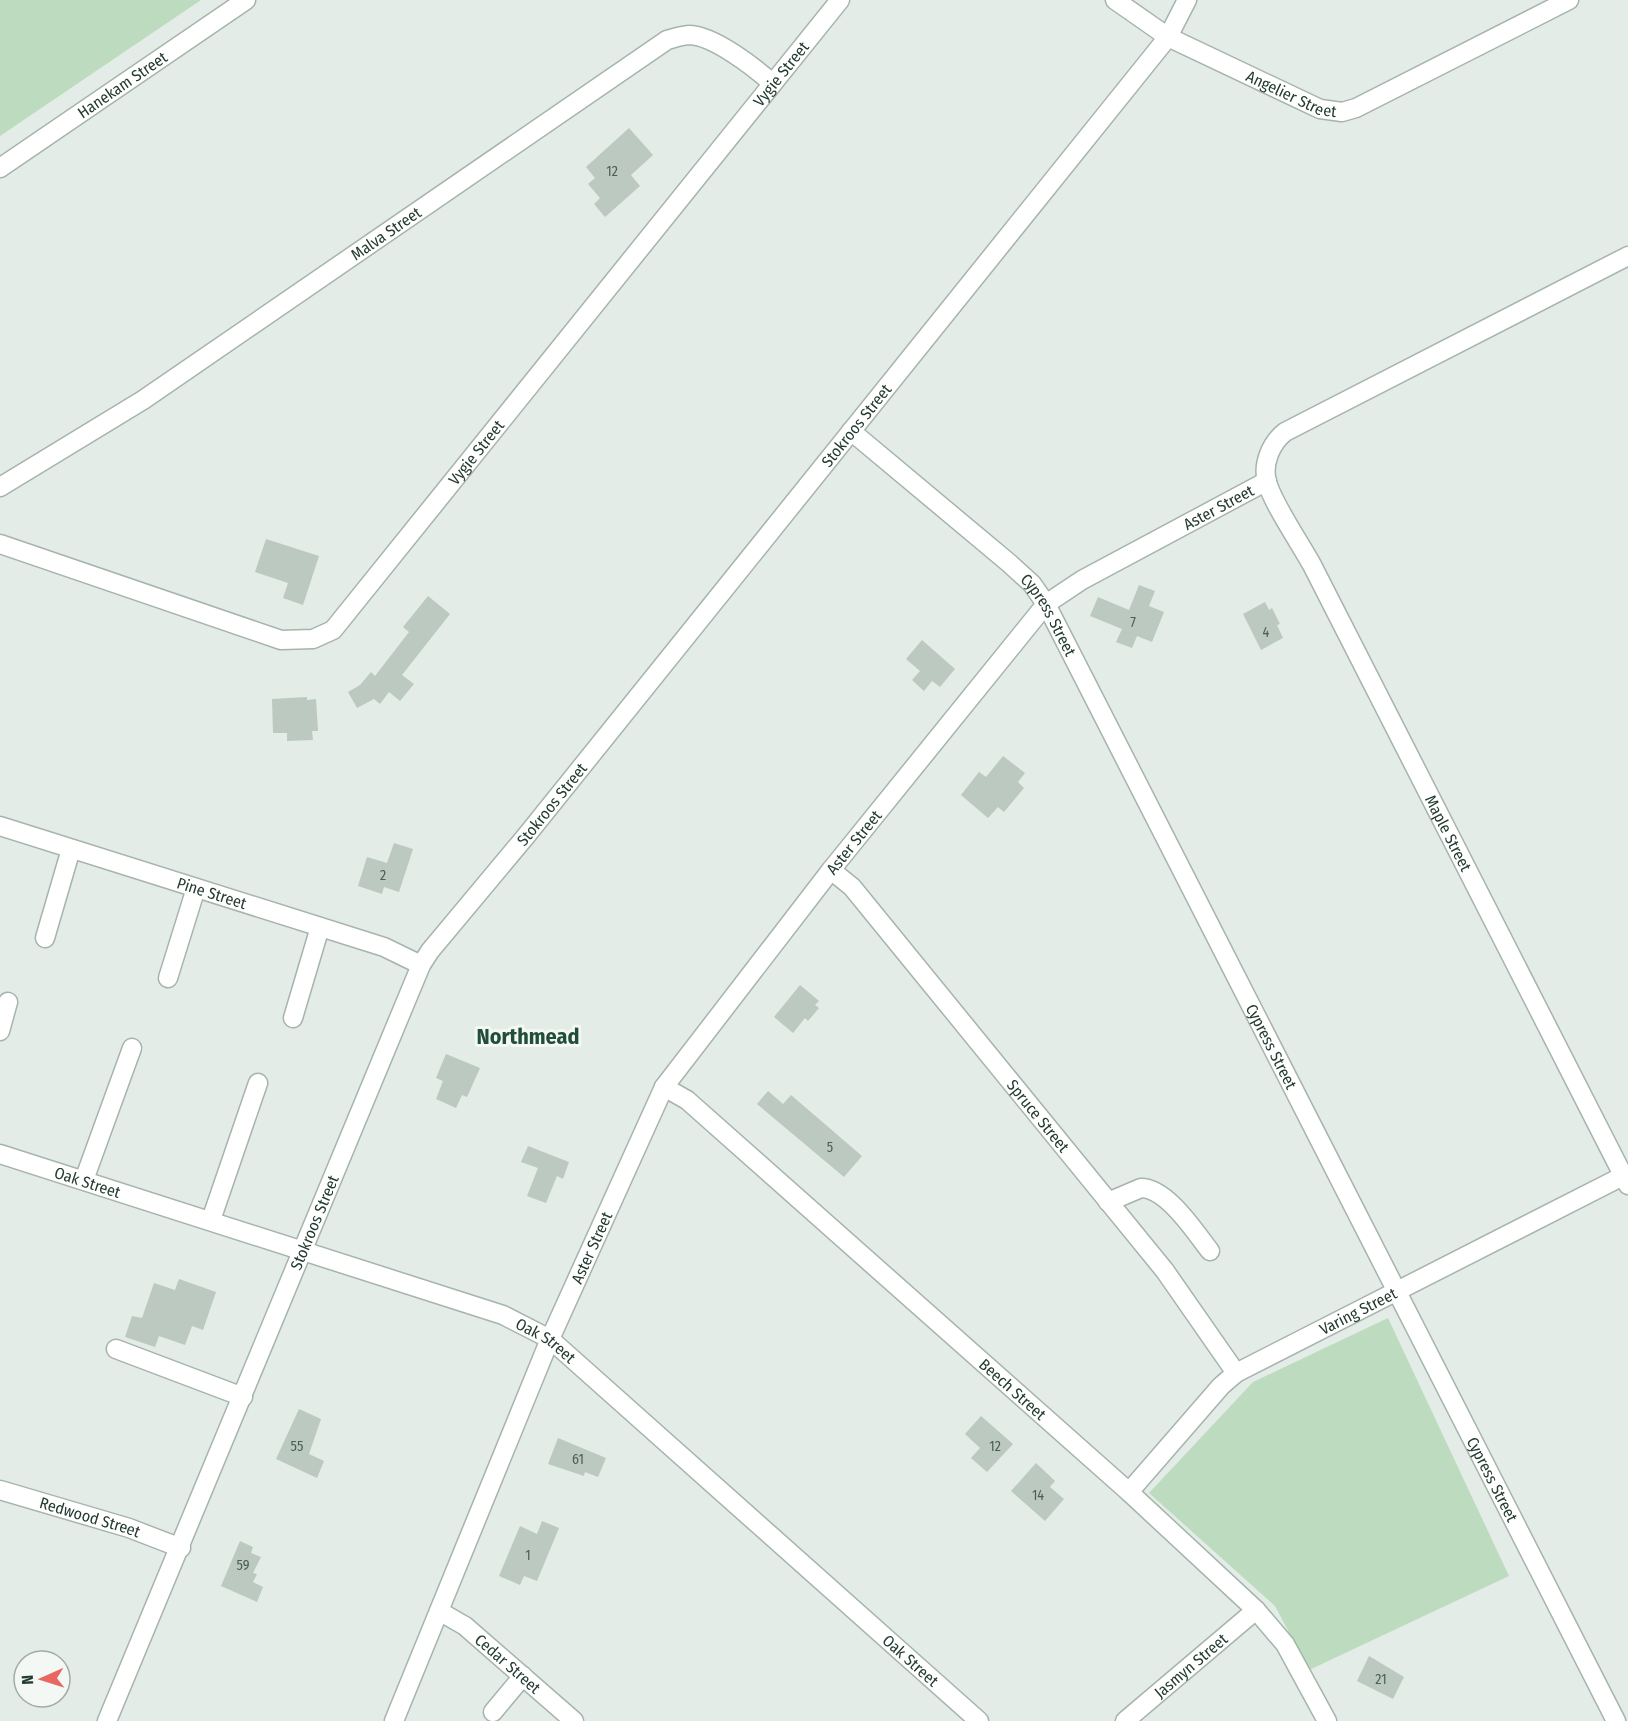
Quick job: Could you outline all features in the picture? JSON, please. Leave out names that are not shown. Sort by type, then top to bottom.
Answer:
[{"type":"street","name":"Hanekam Street","points":[[0,168],[246,0]]},
{"type":"street","name":"Vygie Street","points":[[0,544],[281,639],[313,639],[333,630],[840,0]]},
{"type":"street","name":"Angelier Street","points":[[1115,0],[1168,37],[1320,109],[1342,112],[1356,108],[1569,0]]},
{"type":"street","name":"Stokroos Street","points":[[107,1721],[181,1548],[421,965],[1168,37],[1187,0]]},
{"type":"street","name":"Malva Street","points":[[0,487],[143,400],[667,40],[683,35],[705,39],[756,69],[772,83]]},
{"type":"street","name":"Aster Street","points":[[394,1721],[550,1339],[664,1087],[831,870],[1034,623],[1046,604],[1082,580],[1267,481],[1269,453],[1278,438],[1285,432],[1628,256]]},
{"type":"street","name":"Cypress Street","points":[[851,432],[1009,563],[1032,584],[1046,604],[1616,1721]]},
{"type":"street","name":"Maple Street","points":[[1267,481],[1318,576],[1625,1181]]},
{"type":"street","name":"Pine Street","points":[[0,826],[384,948],[421,965]]},
{"type":"street","points":[[45,938],[71,849]]},
{"type":"street","name":"Spruce Street","points":[[831,870],[852,886],[1165,1271],[1236,1373]]},
{"type":"street","points":[[168,978],[196,888]]},
{"type":"street","points":[[293,1018],[320,927]]},
{"type":"street","points":[[0,1031],[8,1002]]},
{"type":"street","points":[[84,1180],[132,1048]]},
{"type":"street","points":[[211,1220],[258,1083]]},
{"type":"street","name":"Beech Street","points":[[664,1087],[687,1100],[1129,1492],[1256,1610],[1286,1644],[1328,1721]]},
{"type":"street","name":"Oak Street","points":[[0,1154],[503,1315],[550,1339],[979,1721]]},
{"type":"street","name":"Varing Street","points":[[1129,1492],[1221,1386],[1236,1373],[1625,1181]]},
{"type":"street","points":[[1108,1202],[1141,1188],[1159,1193],[1177,1209],[1210,1251]]},
{"type":"street","points":[[116,1349],[243,1397]]},
{"type":"street","name":"Redwood Street","points":[[0,1490],[129,1528],[181,1548]]},
{"type":"street","name":"Jasmyn Street","points":[[1125,1721],[1256,1610]]},
{"type":"street","name":"Cedar Street","points":[[439,1611],[465,1626],[574,1721]]},
{"type":"street","points":[[493,1712],[523,1676]]},
{"type":"green space","points":[[0,0],[201,0],[0,136]]},
{"type":"green space","points":[[1388,1318],[1509,1576],[1309,1670],[1275,1606],[1149,1493],[1253,1382]]},
{"type":"building","points":[[629,128],[653,155],[631,175],[640,186],[605,217],[594,204],[600,198],[588,184],[595,178],[586,167]]},
{"type":"building","points":[[266,539],[319,556],[303,605],[283,598],[288,583],[255,572]]},
{"type":"building","points":[[1139,585],[1155,591],[1149,606],[1164,612],[1152,642],[1137,636],[1132,648],[1116,642],[1122,629],[1090,616],[1098,597],[1129,610]]},
{"type":"building","points":[[428,596],[450,614],[402,675],[414,684],[400,701],[389,692],[380,704],[374,699],[357,708],[348,692],[360,685],[371,672],[375,676],[409,632],[403,627]]},
{"type":"building","points":[[1265,602],[1269,610],[1272,608],[1280,624],[1277,625],[1283,638],[1261,650],[1243,614]]},
{"type":"building","points":[[922,640],[955,669],[940,687],[932,681],[924,691],[912,680],[920,671],[906,659]]},
{"type":"building","points":[[307,697],[307,700],[316,699],[318,731],[312,731],[313,740],[287,741],[287,733],[273,733],[272,699]]},
{"type":"building","points":[[1003,756],[1025,773],[1018,782],[1024,788],[1004,812],[998,807],[988,818],[961,795],[979,772],[986,777]]},
{"type":"building","points":[[394,843],[413,849],[399,892],[384,887],[382,894],[358,886],[367,857],[387,863]]},
{"type":"building","points":[[800,985],[819,1001],[815,1005],[819,1008],[808,1021],[805,1018],[793,1033],[774,1017]]},
{"type":"building","points":[[446,1054],[480,1068],[467,1097],[462,1095],[456,1108],[436,1099],[443,1081],[436,1078]]},
{"type":"building","points":[[768,1091],[783,1104],[791,1095],[862,1156],[844,1177],[757,1104]]},
{"type":"building","points":[[528,1146],[569,1162],[563,1179],[557,1176],[546,1203],[527,1196],[538,1168],[521,1162]]},
{"type":"building","points":[[179,1279],[216,1292],[203,1330],[192,1326],[185,1345],[159,1336],[155,1347],[125,1337],[132,1316],[142,1318],[154,1283],[175,1290]]},
{"type":"building","points":[[299,1409],[321,1419],[309,1454],[324,1461],[317,1478],[276,1459]]},
{"type":"building","points":[[981,1416],[1013,1444],[987,1472],[971,1458],[980,1448],[965,1434]]},
{"type":"building","points":[[558,1438],[606,1458],[598,1477],[585,1472],[584,1476],[548,1464]]},
{"type":"building","points":[[1036,1463],[1055,1481],[1050,1487],[1064,1499],[1045,1521],[1011,1491]]},
{"type":"building","points":[[542,1521],[559,1528],[537,1581],[524,1576],[520,1585],[499,1576],[520,1526],[537,1534]]},
{"type":"building","points":[[240,1541],[253,1547],[251,1553],[261,1557],[253,1573],[257,1574],[253,1582],[263,1587],[257,1602],[221,1586]]},
{"type":"building","points":[[1369,1656],[1404,1677],[1393,1699],[1357,1681]]},
{"type":"district","name":"Northmead","points":[[528,1036]]}]
